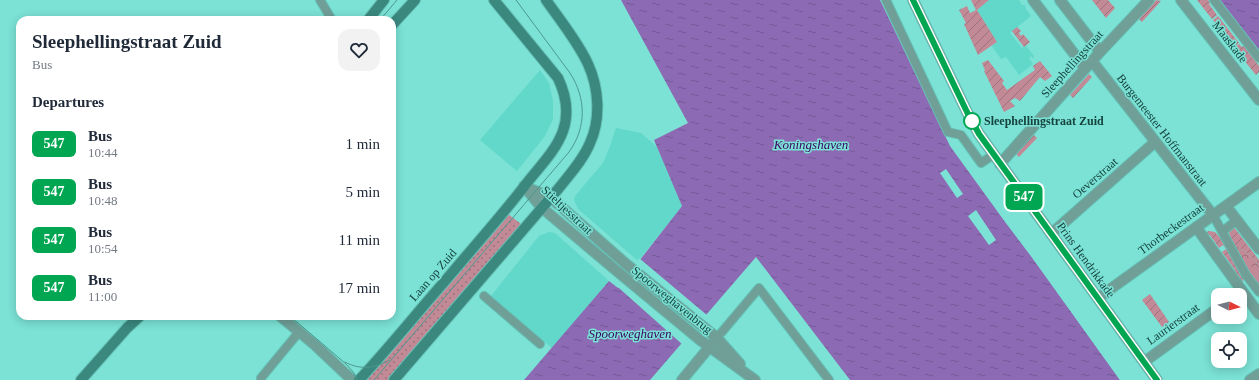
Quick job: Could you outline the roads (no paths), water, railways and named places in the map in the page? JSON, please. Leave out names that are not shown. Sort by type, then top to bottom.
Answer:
[{"type":"main road","points":[[371,16],[384,0]]},
{"type":"main road","points":[[396,21],[415,0]]},
{"type":"main road","name":"Laan op Zuid","points":[[359,380],[507,209],[559,140],[565,123],[566,101],[562,86],[556,73],[494,0]]},
{"type":"main road","points":[[394,380],[572,172],[587,150],[595,130],[597,111],[595,86],[588,63],[546,0]]},
{"type":"main road","points":[[127,328],[131,320]]},
{"type":"main road","points":[[81,380],[136,320]]},
{"type":"street","points":[[320,0],[330,16]]},
{"type":"street","points":[[886,0],[948,132],[961,135],[981,163],[993,154]]},
{"type":"street","name":"Prins Hendrikkade","points":[[913,0],[979,134],[1157,380]]},
{"type":"street","name":"Burgemeester Hoffmanstraat","points":[[1033,0],[1155,142],[1213,215]]},
{"type":"street","points":[[1060,0],[1100,52]]},
{"type":"street","name":"Sleephellingstraat","points":[[1000,164],[1088,64],[1148,0]]},
{"type":"street","name":"Maaskade","points":[[1181,0],[1259,100]]},
{"type":"street","name":"Maaskade","points":[[1214,0],[1259,58]]},
{"type":"street","name":"Oeverstraat","points":[[1051,234],[1155,142]]},
{"type":"street","name":"Thorbeckestraat","points":[[1098,298],[1259,182]]},
{"type":"street","name":"Stieltjesstraat","points":[[524,186],[550,197],[626,264]]},
{"type":"street","name":"Stieltjesstraat","points":[[524,186],[541,207],[618,272]]},
{"type":"street","points":[[1226,206],[1259,249]]},
{"type":"street","points":[[1213,215],[1229,245],[1259,292]]},
{"type":"street","points":[[1222,231],[1237,220]]},
{"type":"street","points":[[1196,227],[1235,288]]},
{"type":"street","name":"Spoorweghavenbrug","points":[[626,264],[708,330],[720,336]]},
{"type":"street","name":"Spoorweghavenbrug","points":[[618,272],[710,348]]},
{"type":"street","points":[[1245,288],[1252,283]]},
{"type":"street","points":[[682,380],[759,288],[829,380]]},
{"type":"street","points":[[484,296],[540,344]]},
{"type":"street","points":[[1247,302],[1259,314]]},
{"type":"street","name":"Laurierstraat","points":[[1144,362],[1211,313]]},
{"type":"street","points":[[285,320],[352,380]]},
{"type":"street","points":[[261,378],[299,332]]},
{"type":"street","points":[[720,336],[754,379]]},
{"type":"street","points":[[710,348],[754,379]]},
{"type":"street","points":[[1250,380],[1259,374]]},
{"type":"water","name":"Koningshaven","points":[[621,0],[880,0],[950,146],[1120,380],[850,380],[756,257],[650,380],[524,380],[609,281],[618,288],[682,206],[654,140],[688,123]]},
{"type":"water","points":[[1220,0],[1259,0],[1259,50]]},
{"type":"tram line","points":[[383,16],[397,0]]},
{"type":"tram line","points":[[374,380],[569,152],[579,133],[582,112],[579,92],[575,83],[570,73],[516,0]]},
{"type":"tram line","points":[[295,320],[346,364],[354,373],[357,380]]},
{"type":"tram line","points":[[345,362],[350,365],[361,367],[373,367],[389,360]]},
{"type":"place","name":"Sleephellingstraat Zuid","points":[[972,121]]},
{"type":"water label","name":"Spoorweghaven","points":[[630,333]]}]
